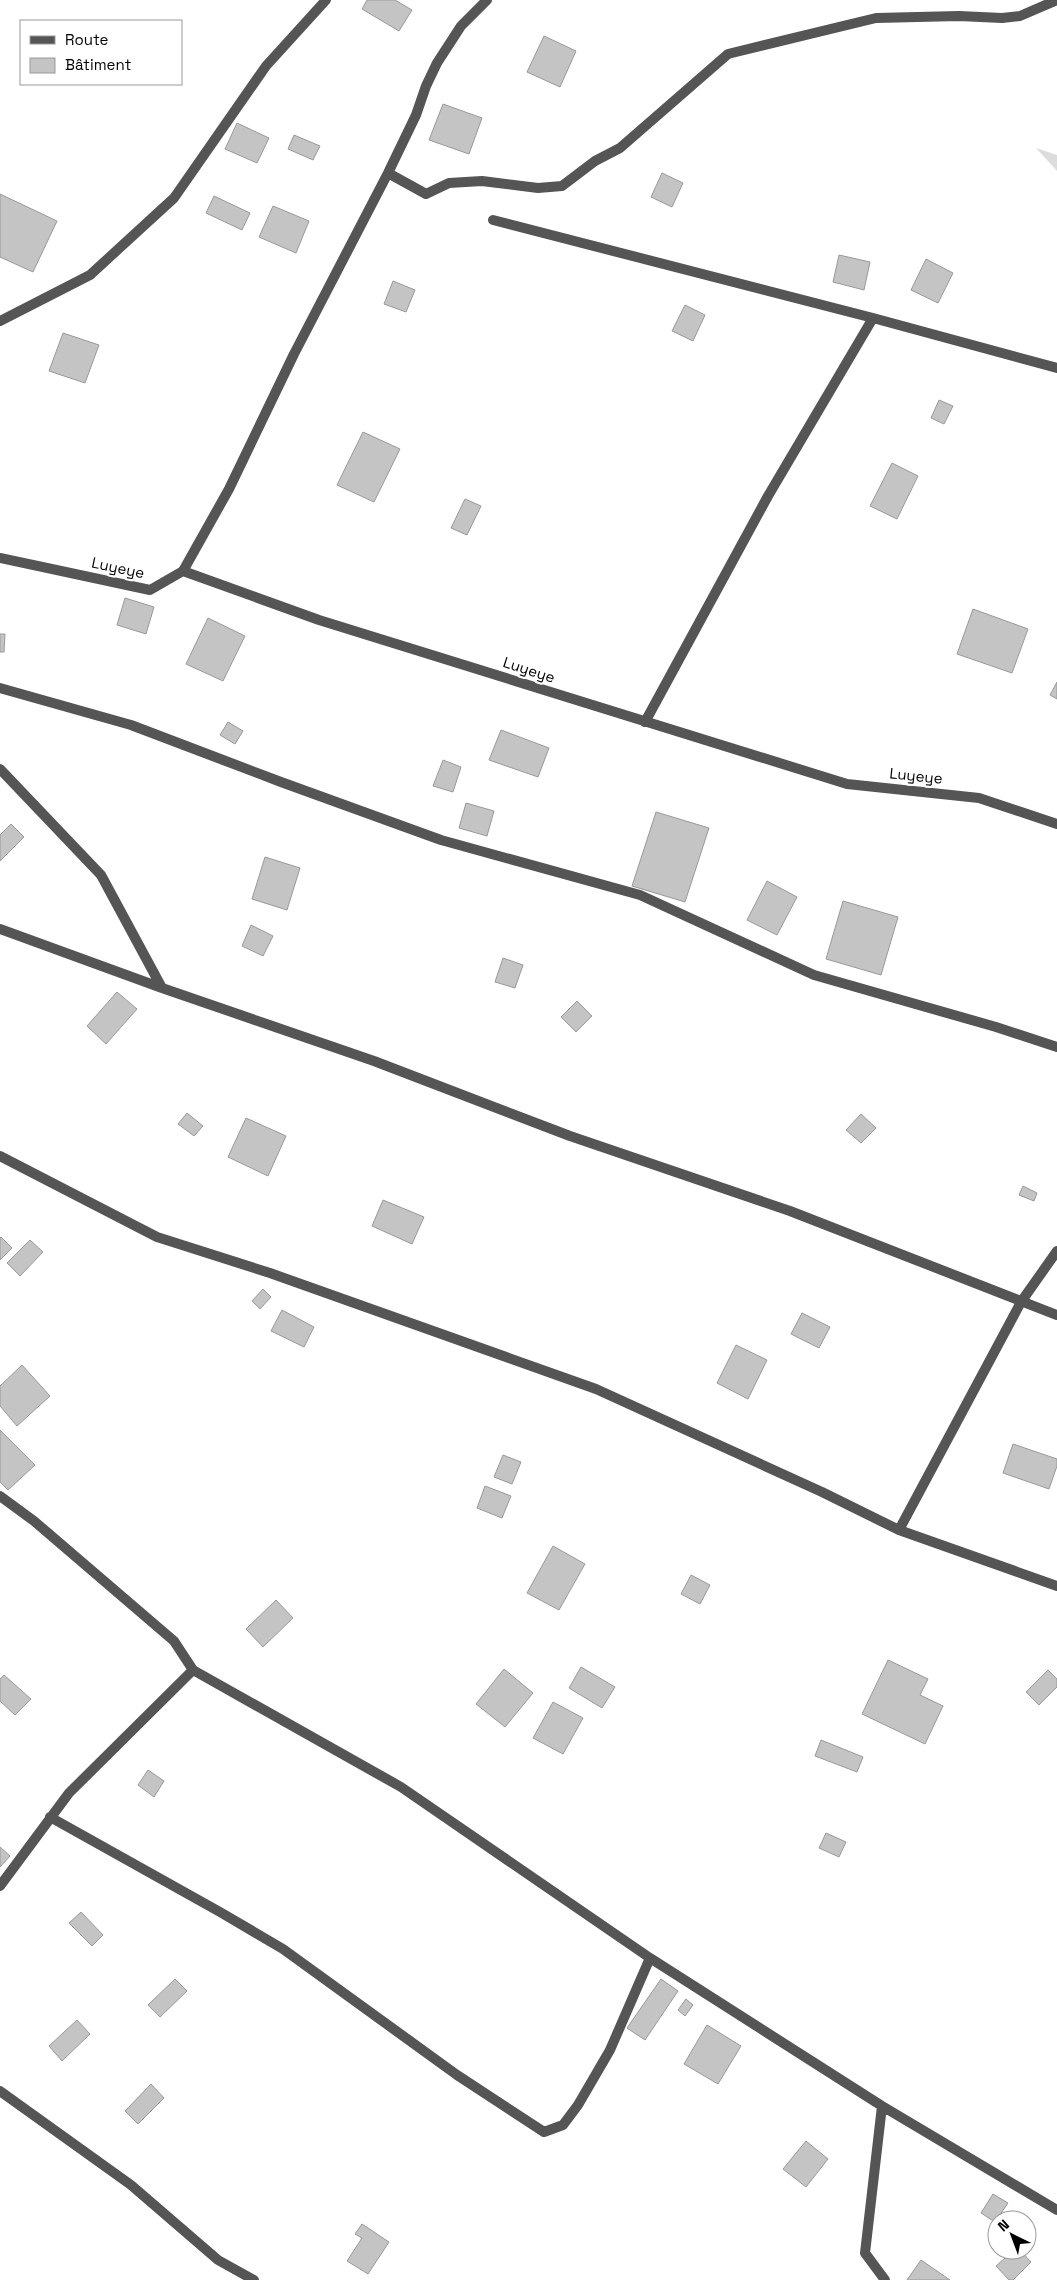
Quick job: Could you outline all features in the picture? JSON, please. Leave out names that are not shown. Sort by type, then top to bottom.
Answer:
[{"type":"street","points":[[0,321],[90,276],[174,198],[266,66],[326,0]]},
{"type":"street","points":[[183,571],[229,489],[294,354],[388,173],[416,115],[426,86],[437,63],[461,26],[487,0]]},
{"type":"street","points":[[388,173],[426,194],[449,183],[482,180],[538,188],[562,186],[595,160],[620,148],[728,54],[779,40],[816,34],[876,18],[959,16],[1002,18],[1020,16],[1057,0]]},
{"type":"street","points":[[493,220],[873,318],[1057,368]]},
{"type":"street","points":[[645,722],[768,496],[873,318]]},
{"type":"street","name":"Luyeye","points":[[0,558],[150,590],[183,571],[319,620],[848,784],[979,798],[1057,824]]},
{"type":"street","points":[[0,688],[131,725],[441,840],[640,895],[814,976],[996,1027],[1057,1047]]},
{"type":"street","points":[[0,769],[101,875],[162,988]]},
{"type":"street","points":[[0,929],[162,988],[374,1061],[570,1136],[790,1211],[1057,1315]]},
{"type":"street","points":[[0,1156],[157,1237],[270,1273],[596,1390],[822,1492],[899,1530],[1057,1586]]},
{"type":"street","points":[[899,1530],[1022,1302],[1057,1251]]},
{"type":"street","points":[[0,1496],[34,1521],[174,1641],[193,1670],[401,1787],[650,1958],[882,2106],[1057,2210]]},
{"type":"street","points":[[0,1886],[69,1793],[193,1670]]},
{"type":"street","points":[[50,1818],[220,1912],[282,1949],[456,2075],[544,2132],[563,2125],[578,2105],[610,2050],[650,1958]]},
{"type":"street","points":[[0,2091],[131,2185],[218,2260],[254,2280]]},
{"type":"street","points":[[882,2106],[865,2253],[885,2280]]},
{"type":"shaded area","points":[[1036,148],[1057,155],[1057,171]]},
{"type":"building","points":[[367,0],[395,0],[412,10],[399,31],[362,9]]},
{"type":"building","points":[[544,36],[576,51],[560,87],[527,72]]},
{"type":"building","points":[[443,104],[482,118],[469,154],[429,140]]},
{"type":"building","points":[[237,123],[269,138],[257,163],[225,149]]},
{"type":"building","points":[[294,135],[320,146],[313,160],[288,149]]},
{"type":"building","points":[[662,173],[683,183],[672,207],[651,197]]},
{"type":"building","points":[[0,194],[57,221],[33,272],[0,257]]},
{"type":"building","points":[[214,196],[250,213],[242,230],[206,213]]},
{"type":"building","points":[[273,206],[309,221],[296,253],[259,237]]},
{"type":"building","points":[[839,255],[870,262],[864,290],[833,282]]},
{"type":"building","points":[[926,259],[953,273],[938,303],[911,290]]},
{"type":"building","points":[[393,281],[415,290],[406,312],[384,304]]},
{"type":"building","points":[[685,305],[705,315],[693,341],[672,331]]},
{"type":"building","points":[[63,333],[99,345],[85,383],[49,371]]},
{"type":"building","points":[[939,400],[953,406],[944,424],[931,418]]},
{"type":"building","points":[[363,432],[400,449],[374,502],[337,485]]},
{"type":"building","points":[[892,463],[918,476],[897,519],[870,506]]},
{"type":"building","points":[[465,499],[481,506],[467,535],[451,528]]},
{"type":"building","points":[[125,598],[154,607],[146,634],[117,625]]},
{"type":"building","points":[[973,609],[1028,629],[1012,673],[957,654]]},
{"type":"building","points":[[208,618],[245,636],[223,681],[186,664]]},
{"type":"building","points":[[0,634],[5,634],[4,652],[0,652]]},
{"type":"building","points":[[1057,682],[1057,699],[1050,695]]},
{"type":"building","points":[[228,722],[243,731],[235,744],[220,735]]},
{"type":"building","points":[[501,730],[549,748],[538,777],[489,760]]},
{"type":"building","points":[[443,760],[461,767],[453,792],[433,786]]},
{"type":"building","points":[[466,803],[494,811],[487,836],[459,828]]},
{"type":"building","points":[[656,812],[709,828],[685,902],[632,886]]},
{"type":"building","points":[[11,824],[24,837],[0,861],[0,835]]},
{"type":"building","points":[[265,857],[300,868],[287,910],[252,899]]},
{"type":"building","points":[[767,881],[797,897],[777,935],[747,920]]},
{"type":"building","points":[[843,901],[898,917],[881,975],[826,959]]},
{"type":"building","points":[[251,925],[273,936],[263,956],[242,946]]},
{"type":"building","points":[[503,958],[523,965],[515,988],[495,982]]},
{"type":"building","points":[[117,992],[137,1009],[106,1044],[87,1026]]},
{"type":"building","points":[[577,1001],[592,1016],[576,1032],[561,1017]]},
{"type":"building","points":[[187,1113],[203,1126],[194,1136],[178,1124]]},
{"type":"building","points":[[861,1114],[876,1128],[861,1143],[846,1130]]},
{"type":"building","points":[[246,1118],[286,1136],[268,1176],[228,1157]]},
{"type":"building","points":[[1023,1186],[1037,1193],[1034,1201],[1019,1195]]},
{"type":"building","points":[[383,1200],[424,1217],[412,1244],[372,1226]]},
{"type":"building","points":[[0,1238],[12,1248],[0,1260]]},
{"type":"building","points":[[30,1240],[43,1252],[20,1276],[7,1263]]},
{"type":"building","points":[[263,1289],[271,1297],[260,1309],[252,1301]]},
{"type":"building","points":[[282,1310],[314,1327],[304,1347],[271,1331]]},
{"type":"building","points":[[802,1313],[830,1327],[819,1348],[791,1334]]},
{"type":"building","points":[[736,1345],[767,1360],[748,1399],[717,1383]]},
{"type":"building","points":[[22,1365],[50,1396],[17,1426],[0,1406],[0,1386]]},
{"type":"building","points":[[0,1430],[35,1465],[8,1490],[0,1482]]},
{"type":"building","points":[[1013,1444],[1057,1459],[1057,1466],[1049,1489],[1003,1473]]},
{"type":"building","points":[[503,1455],[521,1462],[512,1484],[494,1477]]},
{"type":"building","points":[[485,1486],[511,1496],[502,1518],[477,1508]]},
{"type":"building","points":[[553,1546],[585,1564],[559,1610],[527,1593]]},
{"type":"building","points":[[691,1575],[710,1585],[700,1604],[681,1594]]},
{"type":"building","points":[[276,1600],[293,1618],[263,1647],[246,1629]]},
{"type":"building","points":[[888,1660],[928,1679],[920,1695],[943,1706],[925,1744],[862,1714]]},
{"type":"building","points":[[581,1667],[615,1687],[602,1708],[569,1688]]},
{"type":"building","points":[[504,1669],[533,1693],[505,1727],[476,1704]]},
{"type":"building","points":[[1048,1670],[1057,1679],[1057,1687],[1039,1705],[1026,1692]]},
{"type":"building","points":[[4,1675],[31,1699],[15,1715],[0,1701],[0,1679]]},
{"type":"building","points":[[553,1702],[583,1718],[563,1754],[533,1738]]},
{"type":"building","points":[[821,1740],[863,1757],[857,1772],[815,1756]]},
{"type":"building","points":[[148,1770],[164,1781],[154,1797],[138,1785]]},
{"type":"building","points":[[826,1833],[846,1842],[839,1857],[819,1848]]},
{"type":"building","points":[[0,1847],[10,1856],[0,1867]]},
{"type":"building","points":[[81,1912],[103,1935],[92,1946],[69,1923]]},
{"type":"building","points":[[175,1979],[187,1991],[160,2017],[148,2005]]},
{"type":"building","points":[[661,1979],[678,1991],[645,2040],[627,2028]]},
{"type":"building","points":[[686,1999],[693,2005],[685,2016],[678,2010]]},
{"type":"building","points":[[77,2020],[90,2034],[62,2061],[49,2046]]},
{"type":"building","points":[[707,2025],[741,2046],[718,2084],[684,2064]]},
{"type":"building","points":[[151,2084],[164,2098],[138,2124],[125,2111]]},
{"type":"building","points":[[806,2141],[828,2159],[806,2187],[783,2169]]},
{"type":"building","points":[[993,2194],[1008,2203],[1003,2210],[987,2210],[987,2217],[981,2213]]},
{"type":"building","points":[[362,2224],[389,2242],[368,2274],[347,2261],[362,2238],[355,2234]]},
{"type":"building","points":[[921,2260],[950,2280],[907,2280]]},
{"type":"building","points":[[1003,2260],[1029,2260],[1031,2262],[1013,2280],[1009,2280],[996,2266]]}]
